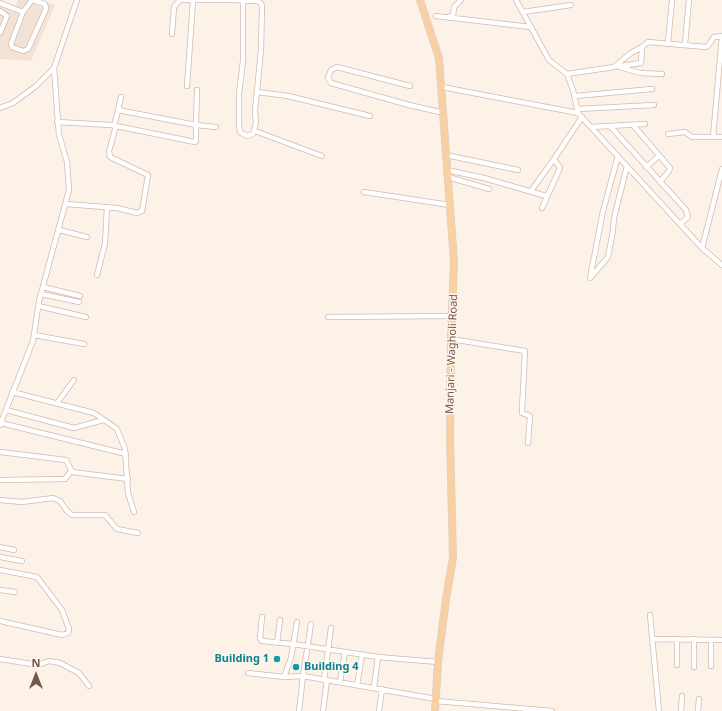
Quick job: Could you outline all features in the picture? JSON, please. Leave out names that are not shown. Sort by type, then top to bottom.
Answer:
[{"type":"main road","name":"Manjari - Wagholi Road","points":[[420,0],[439,58],[454,262],[450,339],[450,438],[453,557],[438,662],[435,711]]},
{"type":"street","points":[[32,0],[44,4],[46,9],[28,49],[25,51],[12,47],[11,44],[23,12],[32,0]]},
{"type":"street","points":[[77,0],[54,68],[57,122],[59,135],[67,162],[69,190],[38,306],[34,335],[28,356],[0,424],[126,454]]},
{"type":"street","points":[[172,34],[174,7],[180,0],[256,1],[261,3],[261,50],[255,131],[253,134],[247,136],[240,132],[239,125],[239,94],[243,61],[243,1]]},
{"type":"street","points":[[426,18],[436,16],[453,16],[454,7],[461,0]]},
{"type":"street","points":[[516,0],[549,60],[567,74],[579,113],[702,248],[722,265]]},
{"type":"street","points":[[668,43],[672,0]]},
{"type":"street","points":[[685,44],[689,0]]},
{"type":"street","points":[[187,86],[193,1]]},
{"type":"street","points":[[0,3],[23,12]]},
{"type":"street","points":[[523,12],[571,5]]},
{"type":"street","points":[[0,11],[7,16],[0,33]]},
{"type":"street","points":[[436,16],[530,27]]},
{"type":"street","points":[[616,66],[631,53],[648,42],[707,46],[714,37],[722,36],[713,137]]},
{"type":"street","points":[[567,74],[642,62],[642,47]]},
{"type":"street","points":[[616,66],[640,73],[662,74]]},
{"type":"street","points":[[410,86],[337,67],[332,70],[328,78],[331,84],[409,106],[444,113]]},
{"type":"street","points":[[0,108],[13,103],[36,86],[54,68]]},
{"type":"street","points":[[442,87],[579,113],[654,105]]},
{"type":"street","points":[[575,96],[652,89]]},
{"type":"street","points":[[57,122],[115,126],[195,142],[197,90]]},
{"type":"street","points":[[257,92],[288,96],[370,116]]},
{"type":"street","points":[[66,204],[107,207],[137,214],[141,213],[148,176],[147,174],[110,157],[109,151],[121,97]]},
{"type":"street","points":[[118,110],[196,125],[216,127]]},
{"type":"street","points":[[531,190],[554,159],[579,113]]},
{"type":"street","points":[[591,127],[645,124]]},
{"type":"street","points":[[633,125],[670,170],[660,182]]},
{"type":"street","points":[[610,126],[687,212],[688,217],[680,224]]},
{"type":"street","points":[[255,131],[322,156]]},
{"type":"street","points":[[668,134],[685,132],[690,137],[722,137]]},
{"type":"street","points":[[446,155],[518,170]]},
{"type":"street","points":[[618,156],[603,211],[590,278],[608,257],[614,230],[614,218],[627,166]]},
{"type":"street","points":[[646,167],[659,156]]},
{"type":"street","points":[[542,208],[546,196],[560,168],[554,159]]},
{"type":"street","points":[[702,248],[722,169]]},
{"type":"street","points":[[447,174],[531,190],[546,196]]},
{"type":"street","points":[[447,174],[489,189]]},
{"type":"street","points":[[364,192],[450,205]]},
{"type":"street","points":[[98,275],[105,244],[107,207]]},
{"type":"street","points":[[59,230],[87,237]]},
{"type":"street","points":[[43,287],[80,296]]},
{"type":"street","points":[[41,294],[79,302]]},
{"type":"street","points":[[38,306],[86,317]]},
{"type":"street","points":[[328,317],[452,316]]},
{"type":"street","points":[[34,335],[84,344]]},
{"type":"street","points":[[450,339],[525,351],[522,413],[530,416],[528,443]]},
{"type":"street","points":[[57,403],[74,380]]},
{"type":"street","points":[[12,392],[94,413],[117,429],[126,454],[128,493],[134,512]]},
{"type":"street","points":[[6,410],[74,428],[103,420]]},
{"type":"street","points":[[0,452],[66,460],[68,461],[71,471]]},
{"type":"street","points":[[71,471],[128,479]]},
{"type":"street","points":[[0,480],[65,478],[71,471]]},
{"type":"street","points":[[0,500],[22,502],[53,498],[60,501],[72,515],[105,515],[117,530],[138,533]]},
{"type":"street","points":[[0,547],[14,550]]},
{"type":"street","points":[[0,557],[22,561]]},
{"type":"street","points":[[0,570],[37,577],[62,610],[69,629],[68,633],[62,634],[0,621]]},
{"type":"street","points":[[0,590],[15,592]]},
{"type":"street","points":[[650,614],[659,711]]},
{"type":"street","points":[[262,617],[260,640],[378,657],[438,662]]},
{"type":"street","points":[[277,643],[280,620]]},
{"type":"street","points":[[284,677],[297,622]]},
{"type":"street","points":[[299,711],[311,624]]},
{"type":"street","points":[[323,711],[331,628]]},
{"type":"street","points":[[653,639],[722,640]]},
{"type":"street","points":[[677,639],[677,666]]},
{"type":"street","points":[[694,640],[694,667]]},
{"type":"street","points":[[711,640],[711,666]]},
{"type":"street","points":[[340,682],[345,652]]},
{"type":"street","points":[[357,685],[362,655]]},
{"type":"street","points":[[374,687],[378,657]]},
{"type":"street","points":[[0,659],[38,665],[49,661],[60,663],[79,673],[89,686]]},
{"type":"street","points":[[248,673],[284,677],[303,676],[374,687],[436,700],[552,711]]},
{"type":"street","points":[[379,711],[382,689]]},
{"type":"street","points":[[681,711],[682,696]]},
{"type":"street","points":[[698,711],[699,699]]},
{"type":"shaded area","points":[[18,0],[43,0],[55,5],[31,61],[0,59],[0,6],[13,12]]},
{"type":"place","name":"Building 1","points":[[277,659]]},
{"type":"place","name":"Building 4","points":[[296,667]]}]
